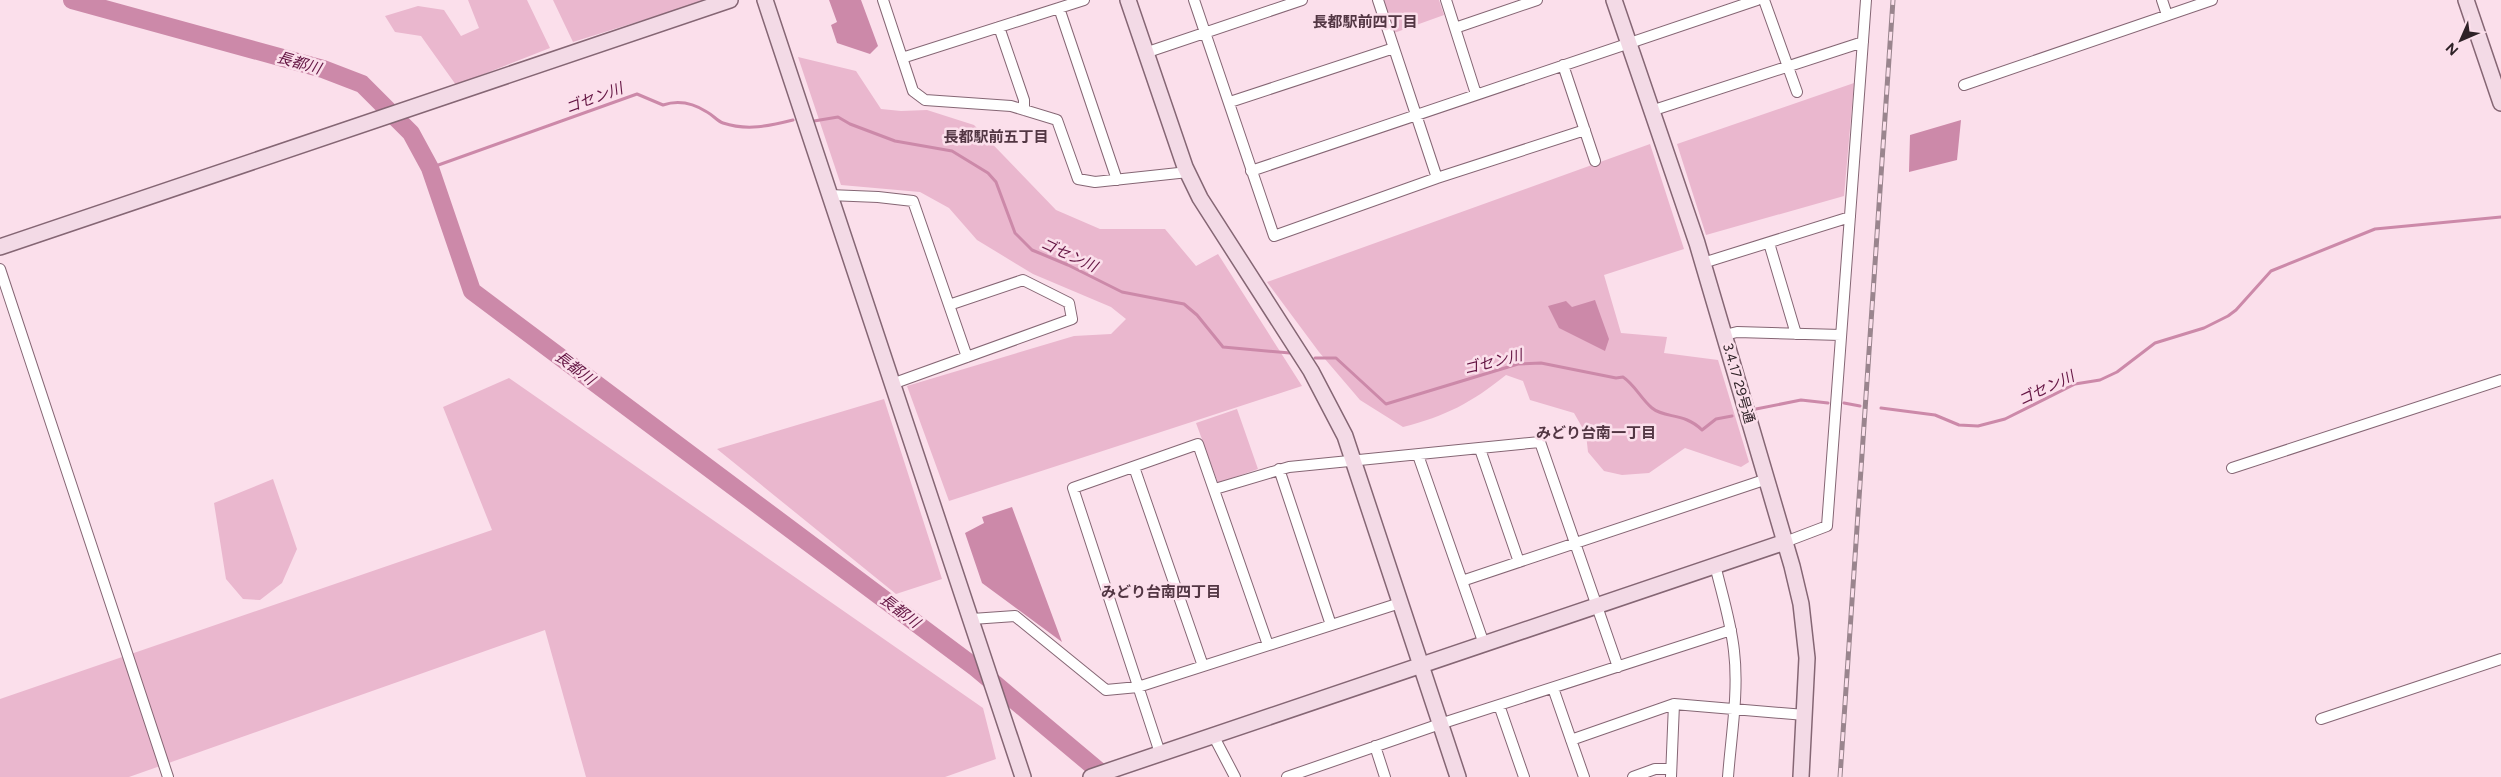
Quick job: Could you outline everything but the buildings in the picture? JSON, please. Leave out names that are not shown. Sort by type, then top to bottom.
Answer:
[{"type":"street","points":[[0,246],[730,0]]},
{"type":"street","points":[[765,0],[828,195],[972,619],[1023,777]]},
{"type":"street","points":[[883,0],[913,91],[925,100],[1003,106],[1057,120],[1078,179],[1095,182],[1188,172]]},
{"type":"street","points":[[902,58],[1084,0]]},
{"type":"street","points":[[1128,0],[1188,172],[1200,198],[1311,371],[1345,436],[1458,777]]},
{"type":"street","points":[[1194,0],[1274,236],[1437,178],[1585,130]]},
{"type":"street","points":[[1146,53],[1302,0]]},
{"type":"street","points":[[1378,0],[1437,178]]},
{"type":"street","points":[[1446,0],[1476,94]]},
{"type":"street","points":[[1455,28],[1538,0]]},
{"type":"street","name":"3.4.17 29号通","points":[[1614,0],[1703,263],[1785,542],[1804,621],[1808,677],[1801,777]]},
{"type":"street","points":[[1251,171],[1757,0]]},
{"type":"street","points":[[1764,0],[1797,92]]},
{"type":"street","points":[[1091,777],[1785,542],[1827,526],[1866,0]]},
{"type":"street","points":[[2162,0],[2167,15]]},
{"type":"street","points":[[1964,85],[2212,0]]},
{"type":"street","points":[[2466,0],[2501,103]]},
{"type":"street","points":[[1059,8],[1117,180]]},
{"type":"street","points":[[1000,27],[1024,100],[1024,110]]},
{"type":"street","points":[[1651,111],[1863,42]]},
{"type":"street","points":[[1230,102],[1394,48]]},
{"type":"street","points":[[1563,65],[1595,161]]},
{"type":"street","points":[[828,195],[878,197],[913,201],[967,357]]},
{"type":"street","points":[[1703,263],[1850,218]]},
{"type":"street","points":[[1769,243],[1796,334]]},
{"type":"street","points":[[0,269],[168,777]]},
{"type":"street","points":[[892,384],[1072,319],[1068,303],[1023,280],[949,305]]},
{"type":"street","points":[[1725,335],[1737,332],[1841,336]]},
{"type":"street","points":[[2232,468],[2501,380]]},
{"type":"street","points":[[1216,489],[1279,469],[1540,442],[1618,667]]},
{"type":"street","points":[[1160,753],[1073,488],[1198,444],[1216,489],[1268,645]]},
{"type":"street","points":[[1480,449],[1519,562]]},
{"type":"street","points":[[1418,455],[1484,644]]},
{"type":"street","points":[[1134,467],[1204,666]]},
{"type":"street","points":[[1279,469],[1331,625]]},
{"type":"street","points":[[1462,581],[1767,479]]},
{"type":"street","points":[[1715,565],[1735,653],[1728,777]]},
{"type":"street","points":[[972,619],[1015,616],[1106,690],[1138,687],[1400,603]]},
{"type":"street","points":[[1287,777],[1315,772],[1375,746],[1731,630]]},
{"type":"street","points":[[2320,719],[2501,659]]},
{"type":"street","points":[[1553,688],[1584,777]]},
{"type":"street","points":[[1571,740],[1674,704],[1805,715]]},
{"type":"street","points":[[1633,777],[1655,769],[1671,773],[1674,704]]},
{"type":"street","points":[[1499,705],[1524,777]]},
{"type":"street","points":[[1213,735],[1235,777]]},
{"type":"street","points":[[1375,746],[1385,777]]},
{"type":"shaded area","points":[[468,0],[527,0],[550,48],[456,85],[421,36],[395,32],[385,16],[418,6],[444,10],[461,36],[479,28]]},
{"type":"shaded area","points":[[553,0],[707,0],[573,42]]},
{"type":"shaded area","points":[[829,0],[861,0],[878,46],[870,54],[837,43],[831,25],[837,22]]},
{"type":"shaded area","points":[[1383,0],[1439,0],[1444,15],[1394,33]]},
{"type":"shaded area","points":[[798,57],[856,71],[881,109],[901,111],[927,110],[974,125],[1056,210],[1100,229],[1165,229],[1196,266],[1218,254],[1302,386],[949,501],[907,386],[1074,336],[1111,334],[1126,319],[1111,307],[1033,274],[977,240],[949,208],[920,192],[841,185]]},
{"type":"shaded area","points":[[1854,83],[1844,196],[1706,235],[1677,144]]},
{"type":"shaded area","points":[[1961,120],[1957,160],[1909,172],[1910,135]]},
{"type":"shaded area","points":[[1650,144],[1684,249],[1604,275],[1621,333],[1667,337],[1664,353],[1718,360],[1749,462],[1741,467],[1685,448],[1649,473],[1622,475],[1604,471],[1588,452],[1586,434],[1574,413],[1530,400],[1523,381],[1506,375],[1469,401],[1445,413],[1403,427],[1360,400],[1319,352],[1267,282]]},
{"type":"shaded area","points":[[1595,300],[1609,339],[1605,351],[1559,328],[1548,306],[1566,301],[1572,307]]},
{"type":"shaded area","points":[[509,378],[983,708],[996,759],[945,777],[586,777],[545,630],[129,777],[0,777],[0,699],[492,530],[443,407]]},
{"type":"shaded area","points":[[884,399],[942,579],[896,594],[717,449]]},
{"type":"shaded area","points":[[1237,409],[1258,469],[1218,483],[1196,423]]},
{"type":"shaded area","points":[[273,479],[297,549],[282,583],[260,600],[243,599],[226,579],[214,503]]},
{"type":"shaded area","points":[[1012,507],[1062,642],[982,583],[965,533],[984,523],[982,517]]},
{"type":"waterway","name":"長都川","points":[[72,0],[323,69],[362,84],[411,133],[430,168],[472,291],[976,668],[1106,777]]},
{"type":"waterway","name":"ゴセン川","points":[[430,168],[637,94],[663,105],[674,103],[691,105],[702,109],[721,122],[741,127],[758,127],[793,120]]},
{"type":"waterway","name":"ゴセン川","points":[[814,121],[838,117],[850,124],[895,141],[952,151],[988,173],[996,182],[1015,233],[1032,250],[1068,265],[1122,292],[1184,304],[1197,315],[1223,347],[1290,353]]},
{"type":"waterway","name":"ゴセン川","points":[[1881,408],[1935,415],[1959,425],[1978,426],[2005,419],[2075,384],[2100,380],[2117,372],[2155,343],[2204,328],[2228,316],[2236,310],[2271,271],[2375,229],[2501,217]]},
{"type":"waterway","name":"ゴセン川","points":[[1315,358],[1336,358],[1386,404],[1518,364],[1541,363],[1616,378],[1623,377],[1652,408],[1663,414],[1682,418],[1695,424],[1702,430],[1716,419],[1732,416]]},
{"type":"waterway","name":"ゴセン川","points":[[1756,409],[1801,400],[1828,403]]},
{"type":"waterway","name":"ゴセン川","points":[[1844,403],[1860,406]]},
{"type":"railway","points":[[1840,777],[1893,0]]},
{"type":"district","name":"長都駅前四丁目","points":[[1365,22]]},
{"type":"district","name":"長都駅前五丁目","points":[[996,137]]},
{"type":"district","name":"みどり台南一丁目","points":[[1596,433]]},
{"type":"district","name":"みどり台南四丁目","points":[[1161,592]]}]
